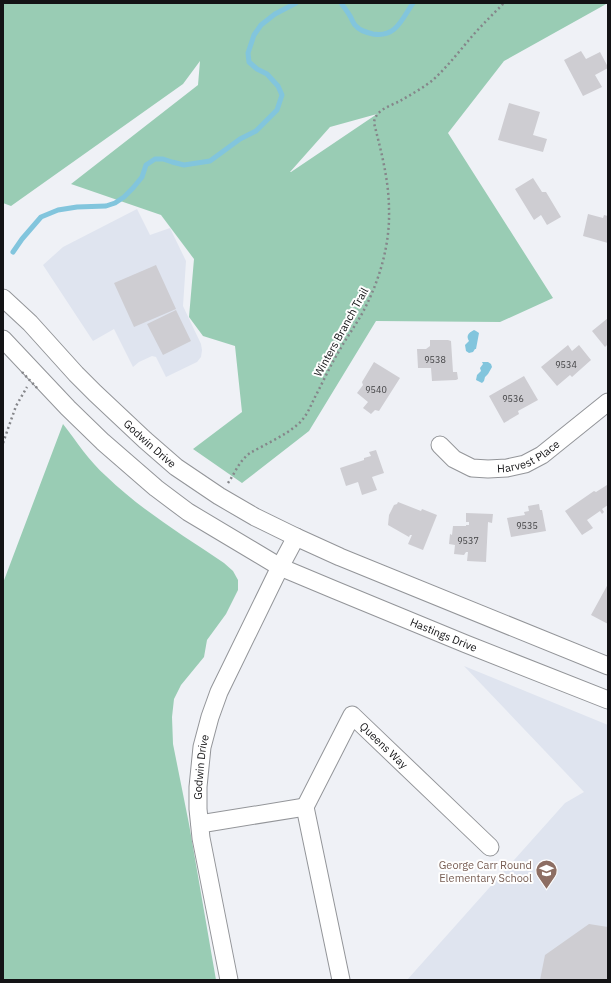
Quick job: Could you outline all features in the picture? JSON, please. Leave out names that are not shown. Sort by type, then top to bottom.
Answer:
[{"type":"street","name":"Godwin Drive","points":[[3,298],[30,323],[95,393],[176,467],[219,496],[255,517],[296,537],[220,692],[210,717],[202,747],[198,787],[200,824],[204,854],[229,980]]},
{"type":"street","points":[[3,339],[28,372],[103,442],[156,488],[188,512],[280,567]]},
{"type":"street","name":"Harvest Place","points":[[440,444],[454,459],[472,468],[507,468],[525,464],[542,455],[608,402]]},
{"type":"street","points":[[296,537],[380,574],[608,666]]},
{"type":"street","name":"Hastings Drive","points":[[280,567],[466,644],[608,700]]},
{"type":"street","name":"Queens Way","points":[[305,807],[352,715],[490,847]]},
{"type":"street","points":[[200,824],[305,807],[340,980]]},
{"type":"path","name":"Winters Branch Trail","points":[[219,496],[245,456],[298,425],[308,412],[339,350],[354,328],[376,284],[384,257],[389,209],[387,182],[374,118],[383,109],[400,101],[432,81],[504,3]]},
{"type":"path","points":[[28,372],[39,390]]},
{"type":"path","points":[[3,443],[28,372]]},
{"type":"shaded area","points":[[137,209],[150,235],[170,228],[186,261],[183,306],[201,344],[201,357],[197,362],[166,377],[156,357],[152,356],[139,362],[133,367],[114,329],[93,341],[43,265],[63,247]]},
{"type":"shaded area","name":"George Carr Round Elementary School","points":[[464,666],[608,725],[608,980],[407,980],[565,803],[584,792]]},
{"type":"green space","points":[[3,3],[608,3],[504,61],[448,133],[553,298],[500,322],[376,321],[309,431],[242,483],[193,449],[242,412],[235,346],[203,336],[189,317],[194,259],[161,215],[71,184],[198,85],[200,61],[183,84],[11,206],[3,203]],"holes":[[[377,114],[291,172],[330,127]]]},
{"type":"green space","points":[[63,424],[94,464],[119,488],[163,522],[224,563],[233,571],[238,580],[238,590],[226,614],[207,640],[204,657],[181,685],[174,699],[172,717],[173,744],[189,824],[216,980],[3,980],[3,583]]},
{"type":"water","points":[[474,330],[479,333],[476,349],[469,353],[466,351],[465,345],[469,341],[468,335]]},
{"type":"water","points":[[482,362],[488,362],[492,367],[482,383],[476,380],[477,375],[481,371],[480,368],[483,364]]},
{"type":"building","points":[[581,51],[586,59],[600,52],[608,67],[595,75],[602,87],[583,96],[564,60]]},
{"type":"building","points":[[509,103],[540,112],[533,135],[547,139],[543,152],[498,140]]},
{"type":"building","points":[[533,178],[542,192],[546,192],[561,217],[547,225],[541,215],[534,220],[515,189]]},
{"type":"building","points":[[588,214],[603,218],[604,215],[608,216],[608,243],[583,236]]},
{"type":"building","points":[[156,265],[176,309],[134,327],[114,283]]},
{"type":"building","points":[[176,310],[191,341],[163,355],[147,324]]},
{"type":"building","points":[[608,318],[608,344],[605,347],[592,331]]},
{"type":"building","points":[[430,340],[451,341],[453,372],[457,372],[458,379],[432,381],[431,368],[418,368],[417,349],[426,349],[430,346]]},
{"type":"building","points":[[568,345],[572,351],[579,345],[591,360],[572,377],[570,375],[557,386],[541,367]]},
{"type":"building","points":[[374,362],[400,378],[379,411],[375,410],[371,414],[363,408],[368,402],[357,393],[363,385],[362,382]]},
{"type":"building","points":[[524,376],[538,400],[518,411],[519,414],[504,423],[489,396]]},
{"type":"building","points":[[376,450],[384,473],[372,477],[377,490],[362,495],[358,482],[346,486],[340,468],[364,460],[364,458],[371,456],[369,452]]},
{"type":"building","points":[[607,485],[608,505],[602,509],[604,512],[602,514],[600,511],[587,520],[593,528],[582,535],[565,511],[594,491],[596,492]]},
{"type":"building","points":[[398,502],[421,511],[422,509],[437,515],[423,550],[408,544],[412,535],[409,537],[388,525],[389,515],[394,505]]},
{"type":"building","points":[[539,504],[540,510],[542,510],[546,531],[511,537],[507,518],[525,515],[524,512],[529,511],[528,506]]},
{"type":"building","points":[[466,513],[493,514],[492,523],[488,522],[486,562],[467,561],[468,552],[464,555],[454,554],[455,545],[449,544],[453,526],[469,525],[469,522],[466,522]]},
{"type":"building","points":[[608,584],[608,624],[591,615]]},
{"type":"building","points":[[589,924],[608,927],[608,980],[540,980],[545,955]]},
{"type":"waterway","points":[[13,252],[41,217],[58,210],[77,207],[106,206],[115,203],[133,188],[142,177],[146,165],[155,159],[163,159],[184,165],[210,161],[240,139],[256,131],[277,110],[282,95],[278,86],[267,74],[257,69],[249,62],[248,53],[254,35],[261,25],[275,14],[296,3]]},
{"type":"waterway","points":[[341,3],[357,27],[373,34],[387,33],[393,30],[402,21],[413,3]]},
{"type":"place","name":"George Carr Round Elementary School","points":[[547,890]]}]
